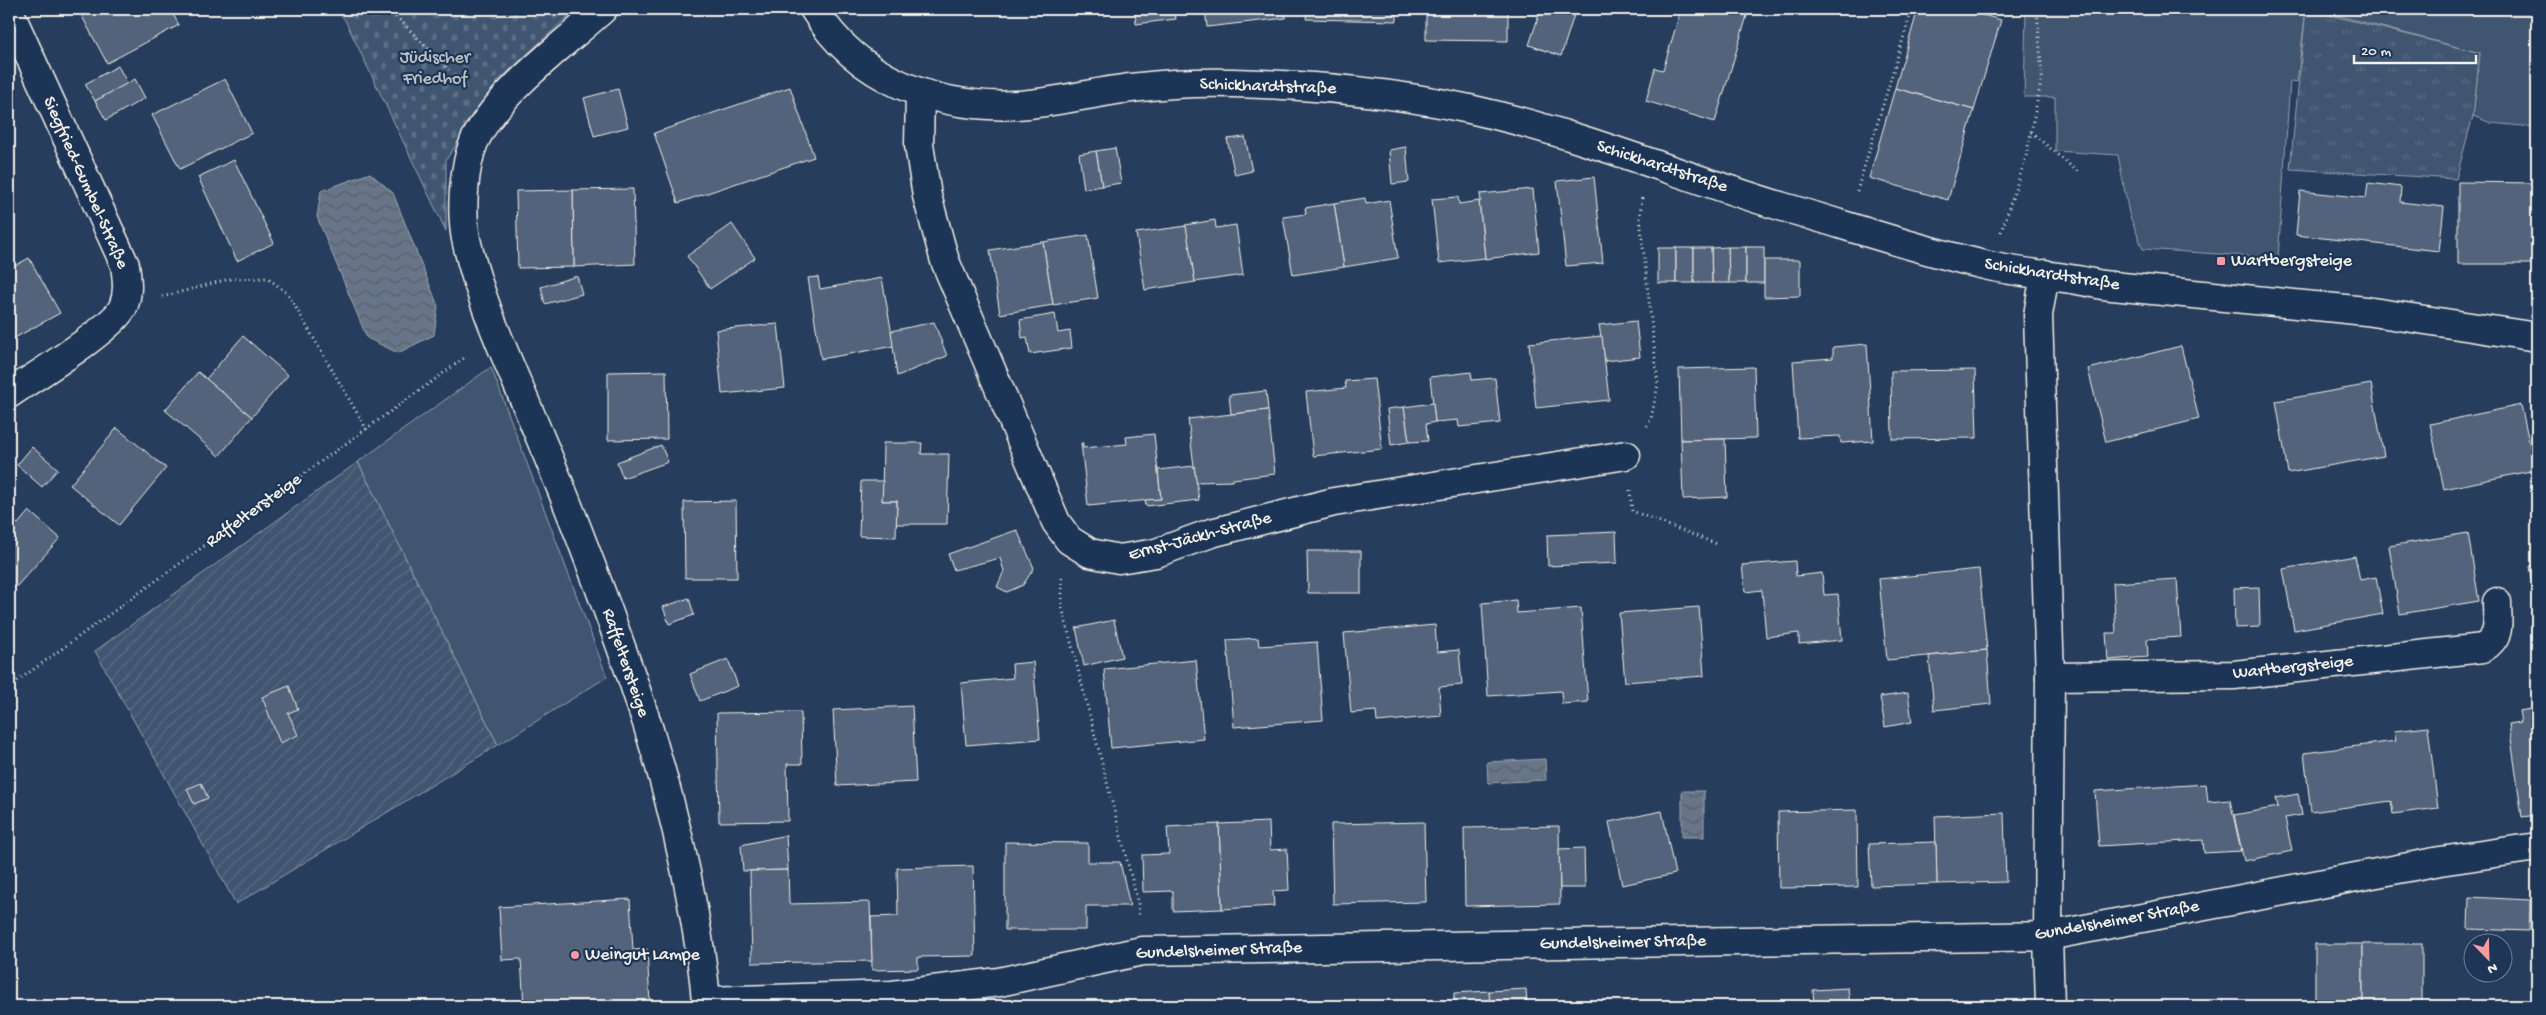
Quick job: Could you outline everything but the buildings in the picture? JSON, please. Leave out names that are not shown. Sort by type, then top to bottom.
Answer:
[{"type":"street","name":"Raffeltersteige","points":[[603,9],[500,101],[474,142],[464,184],[466,237],[478,282],[565,496],[634,683],[663,778],[684,861],[701,954],[706,1004]]},
{"type":"street","name":"Schickhardtstraße","points":[[814,9],[844,47],[882,77],[920,94],[960,103],[1018,105],[1134,87],[1232,82],[1409,98],[1494,114],[1847,226],[1990,266],[2066,276],[2102,285],[2366,311],[2537,338]]},
{"type":"street","name":"Siegfried-Gumbel-Straße","points":[[9,11],[125,265],[128,288],[123,308]]},
{"type":"street","name":"Ernst-Jäckh-Straße","points":[[920,94],[919,145],[927,196],[945,260],[1056,522],[1069,540],[1090,552],[1119,559],[1156,553],[1211,533],[1334,502],[1509,472],[1626,455]]},
{"type":"street","points":[[2045,274],[2038,315],[2050,677],[2048,936],[2050,1006]]},
{"type":"street","points":[[9,394],[106,327],[123,308]]},
{"type":"street","name":"Wartbergsteige","points":[[2050,677],[2234,675],[2483,648],[2494,641],[2498,631],[2497,602]]},
{"type":"street","name":"Gundelsheimer Straße","points":[[706,1004],[892,995],[999,982],[1142,951],[2048,936],[2440,861],[2537,847]]},
{"type":"path","points":[[389,9],[450,70]]},
{"type":"path","points":[[1847,226],[1912,9]]},
{"type":"path","points":[[1990,266],[2026,157],[2042,77],[2037,9]]},
{"type":"path","points":[[2031,132],[2079,174]]},
{"type":"path","points":[[1640,218],[1658,384],[1651,419],[1626,455],[1632,512],[1717,544]]},
{"type":"path","points":[[123,308],[229,279],[268,278],[288,294],[367,430]]},
{"type":"path","name":"Raffeltersteige","points":[[9,687],[367,430],[497,332]]},
{"type":"path","points":[[1062,607],[1138,903]]},
{"type":"green space","name":"Jüdischer Friedhof","points":[[336,9],[576,9],[499,80],[446,160],[446,231],[345,20]]},
{"type":"green space","points":[[2026,9],[2306,9],[2297,82],[2290,81],[2278,258],[2143,249],[2129,214],[2118,155],[2055,151],[2055,97],[2024,97]]},
{"type":"green space","points":[[2306,9],[2480,53],[2473,116],[2456,179],[2290,169]]},
{"type":"green space","points":[[2313,9],[2537,9],[2537,160],[2532,160],[2533,127],[2491,123],[2473,116],[2480,53]]},
{"type":"green space","points":[[491,367],[607,677],[498,745],[358,462]]},
{"type":"green space","points":[[358,462],[498,745],[236,904],[95,651]]},
{"type":"water","points":[[370,173],[393,193],[438,306],[434,335],[398,353],[367,338],[317,217],[321,191]]},
{"type":"water","points":[[1545,759],[1546,780],[1488,783],[1487,762]]},
{"type":"water","points":[[1682,791],[1704,791],[1704,837],[1682,837]]},
{"type":"place","name":"Wartbergsteige","points":[[2221,261]]},
{"type":"place","name":"Weingut Lampe","points":[[575,955]]}]
